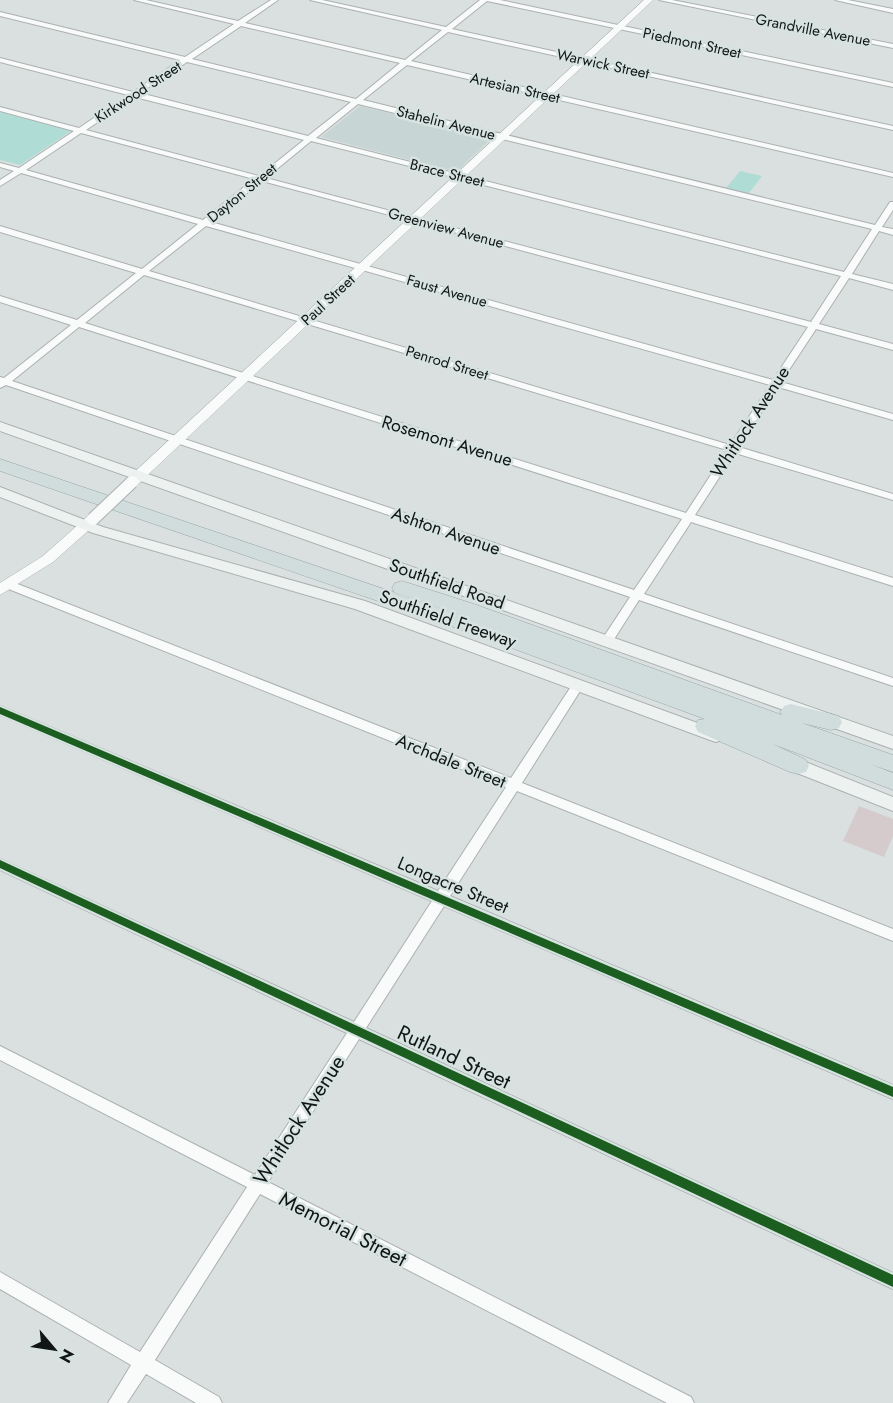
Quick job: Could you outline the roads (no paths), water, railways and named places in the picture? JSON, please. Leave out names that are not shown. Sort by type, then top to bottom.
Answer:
[{"type":"highway","name":"Southfield Freeway","points":[[0,450],[108,491],[467,609],[893,764]]},
{"type":"highway","name":"Southfield Freeway","points":[[0,465],[722,716],[893,782]]},
{"type":"highway","points":[[476,629],[507,646],[754,745],[798,766]]},
{"type":"highway","points":[[524,630],[831,722]]},
{"type":"main road","name":"Southfield Road","points":[[0,426],[135,479],[607,641],[893,743]]},
{"type":"main road","points":[[0,492],[89,522],[360,605],[798,766],[893,804]]},
{"type":"street","name":"Artesian Street","points":[[137,0],[893,176]]},
{"type":"street","name":"Kirkwood Street","points":[[0,184],[274,0]]},
{"type":"street","name":"Warwick Street","points":[[313,0],[893,128]]},
{"type":"street","name":"Dayton Street","points":[[2,382],[484,0]]},
{"type":"street","name":"Piedmont Street","points":[[490,0],[893,85]]},
{"type":"street","name":"Paul Street","points":[[5,588],[48,559],[89,522],[649,0]]},
{"type":"street","name":"Grandville Avenue","points":[[662,0],[893,46]]},
{"type":"street","points":[[838,0],[893,11]]},
{"type":"street","name":"Stahelin Avenue","points":[[0,14],[893,232]]},
{"type":"street","name":"Brace Street","points":[[0,60],[893,287]]},
{"type":"street","name":"Greenview Avenue","points":[[0,109],[893,347]]},
{"type":"street","name":"Faust Avenue","points":[[0,165],[893,417]]},
{"type":"street","name":"Whitlock Avenue","points":[[607,641],[893,204]]},
{"type":"street","name":"Penrod Street","points":[[0,229],[893,496]]},
{"type":"street","name":"Rosemont Avenue","points":[[0,299],[893,582]]},
{"type":"street","name":"Ashton Avenue","points":[[2,382],[178,439],[893,682]]},
{"type":"street","name":"Archdale Street","points":[[5,588],[893,935]]},
{"type":"street","name":"Whitlock Avenue","points":[[117,1403],[578,685]]},
{"type":"street","name":"Longacre Street","points":[[0,710],[893,1092]]},
{"type":"street","name":"Rutland Street","points":[[0,864],[893,1281]]},
{"type":"street","name":"Memorial Street","points":[[0,1053],[686,1403]]},
{"type":"street","points":[[0,1280],[213,1403]]}]
